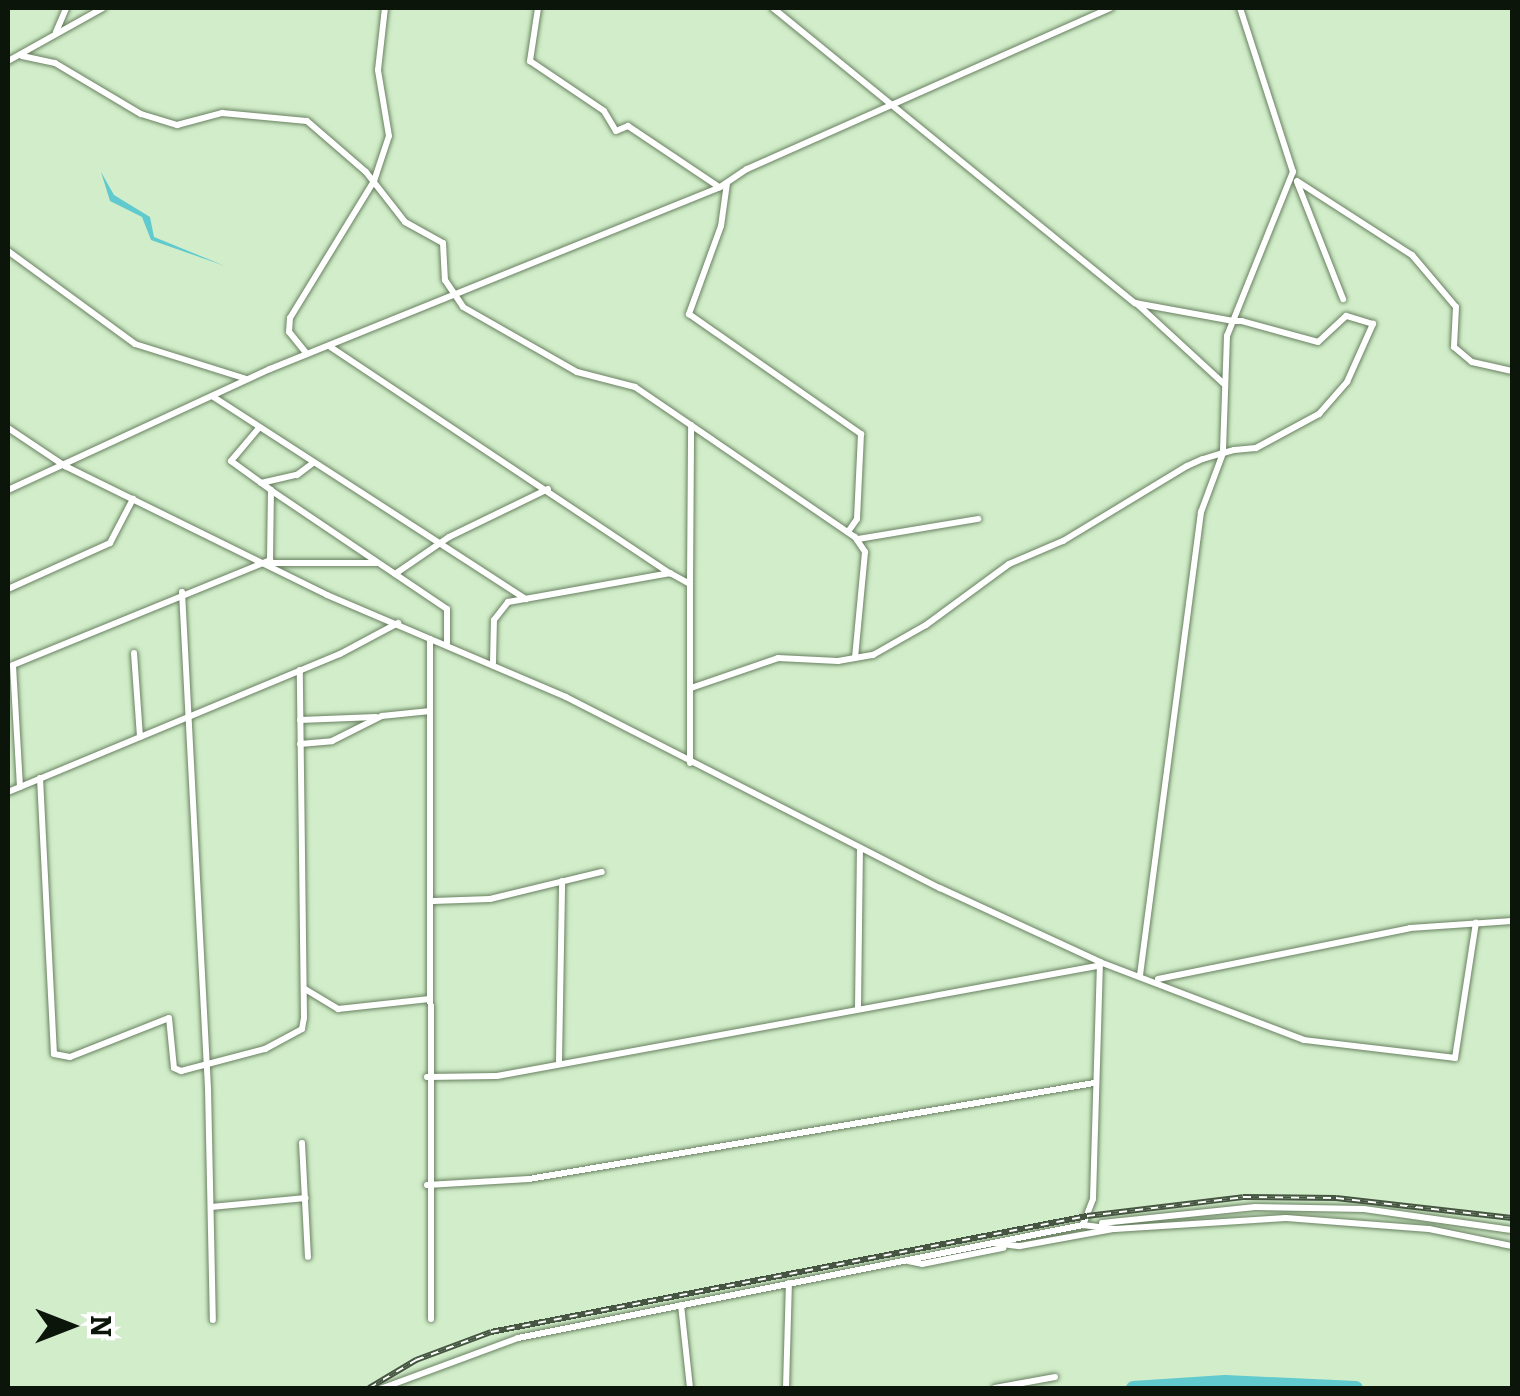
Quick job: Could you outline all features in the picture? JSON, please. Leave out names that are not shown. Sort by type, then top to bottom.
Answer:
[{"type":"street","points":[[56,32],[66,8]]},
{"type":"street","points":[[8,62],[103,8]]},
{"type":"street","points":[[307,354],[289,332],[290,318],[374,180],[389,136],[378,70],[385,8]]},
{"type":"street","points":[[538,8],[530,61],[604,111],[616,131],[628,126],[724,184]]},
{"type":"street","points":[[773,8],[895,102],[1135,302],[1224,384]]},
{"type":"street","points":[[8,490],[307,354],[724,184],[895,102],[1111,8]]},
{"type":"street","points":[[1240,8],[1292,172],[1343,298]]},
{"type":"street","points":[[22,56],[56,62],[141,114],[177,124],[222,113],[308,121],[374,180],[405,222],[443,244],[450,296]]},
{"type":"street","points":[[1140,974],[1201,512],[1223,453],[1224,384],[1233,322],[1292,172]]},
{"type":"street","points":[[1297,182],[1412,255],[1456,308],[1454,347],[1472,362],[1512,371]]},
{"type":"street","points":[[724,184],[722,226],[689,314],[861,434],[857,519],[848,532]]},
{"type":"street","points":[[8,251],[136,344],[248,380]]},
{"type":"street","points":[[450,296],[558,362],[635,387],[857,540],[865,562],[855,658]]},
{"type":"street","points":[[691,688],[778,658],[855,658],[926,625],[1009,564],[1063,541],[1187,466],[1223,453],[1256,448],[1325,409],[1373,329],[1346,316],[1318,342],[1257,322],[1233,322],[1135,302]]},
{"type":"street","points":[[328,346],[690,584]]},
{"type":"street","points":[[212,396],[526,600]]},
{"type":"street","points":[[690,424],[690,764]]},
{"type":"street","points":[[8,428],[65,466],[430,639],[493,663],[1098,964],[1140,974],[1304,1040],[1454,1058],[1476,922]]},
{"type":"street","points":[[258,429],[231,462],[447,609],[446,643]]},
{"type":"street","points":[[261,483],[298,475],[314,462]]},
{"type":"street","points":[[395,574],[442,542],[548,489]]},
{"type":"street","points":[[266,563],[272,490]]},
{"type":"street","points":[[8,589],[110,543],[133,498]]},
{"type":"street","points":[[857,540],[978,519]]},
{"type":"street","points":[[20,787],[14,664],[182,592],[266,563],[378,563]]},
{"type":"street","points":[[493,663],[496,611],[526,600],[670,573]]},
{"type":"street","points":[[182,592],[206,1063],[212,1320]]},
{"type":"street","points":[[8,792],[300,670],[399,622]]},
{"type":"street","points":[[430,639],[433,902],[427,1185],[431,1320]]},
{"type":"street","points":[[134,653],[140,737]]},
{"type":"street","points":[[40,778],[54,1054],[70,1056],[169,1018],[174,1068],[190,1073],[206,1063],[265,1049],[302,1028],[300,670]]},
{"type":"street","points":[[300,720],[430,711]]},
{"type":"street","points":[[300,744],[332,742],[382,716]]},
{"type":"street","points":[[858,1009],[860,848]]},
{"type":"street","points":[[433,902],[490,899],[602,872]]},
{"type":"street","points":[[559,1061],[562,881]]},
{"type":"street","points":[[1156,980],[1410,928],[1512,920]]},
{"type":"street","points":[[427,1078],[498,1076],[559,1061],[1098,964]]},
{"type":"street","points":[[1083,1224],[1093,1200],[1098,964]]},
{"type":"street","points":[[1184,973],[1178,982],[1184,992]]},
{"type":"street","points":[[304,988],[338,1009],[429,999]]},
{"type":"street","points":[[427,1185],[529,1179],[1094,1083]]},
{"type":"street","points":[[302,1143],[308,1257]]},
{"type":"street","points":[[211,1206],[306,1198]]},
{"type":"street","points":[[383,1388],[518,1338],[1083,1224],[1255,1206],[1420,1215],[1512,1230]]},
{"type":"street","points":[[906,1260],[922,1264],[1115,1229],[1286,1218],[1429,1229],[1512,1246]]},
{"type":"street","points":[[1096,1224],[1115,1229]]},
{"type":"street","points":[[992,1242],[1004,1247]]},
{"type":"street","points":[[786,1388],[789,1283]]},
{"type":"street","points":[[682,1305],[690,1388]]},
{"type":"street","points":[[995,1388],[1054,1378]]},
{"type":"water","points":[[101,172],[114,195],[150,217],[154,237],[225,266],[151,240],[142,217],[110,201]]},
{"type":"waterway","points":[[1133,1388],[1225,1382],[1356,1388]]},
{"type":"waterway","points":[[1329,1384],[1331,1388]]},
{"type":"railway","points":[[369,1388],[416,1360],[491,1332],[1087,1216],[1243,1197],[1336,1198],[1512,1218]]}]
